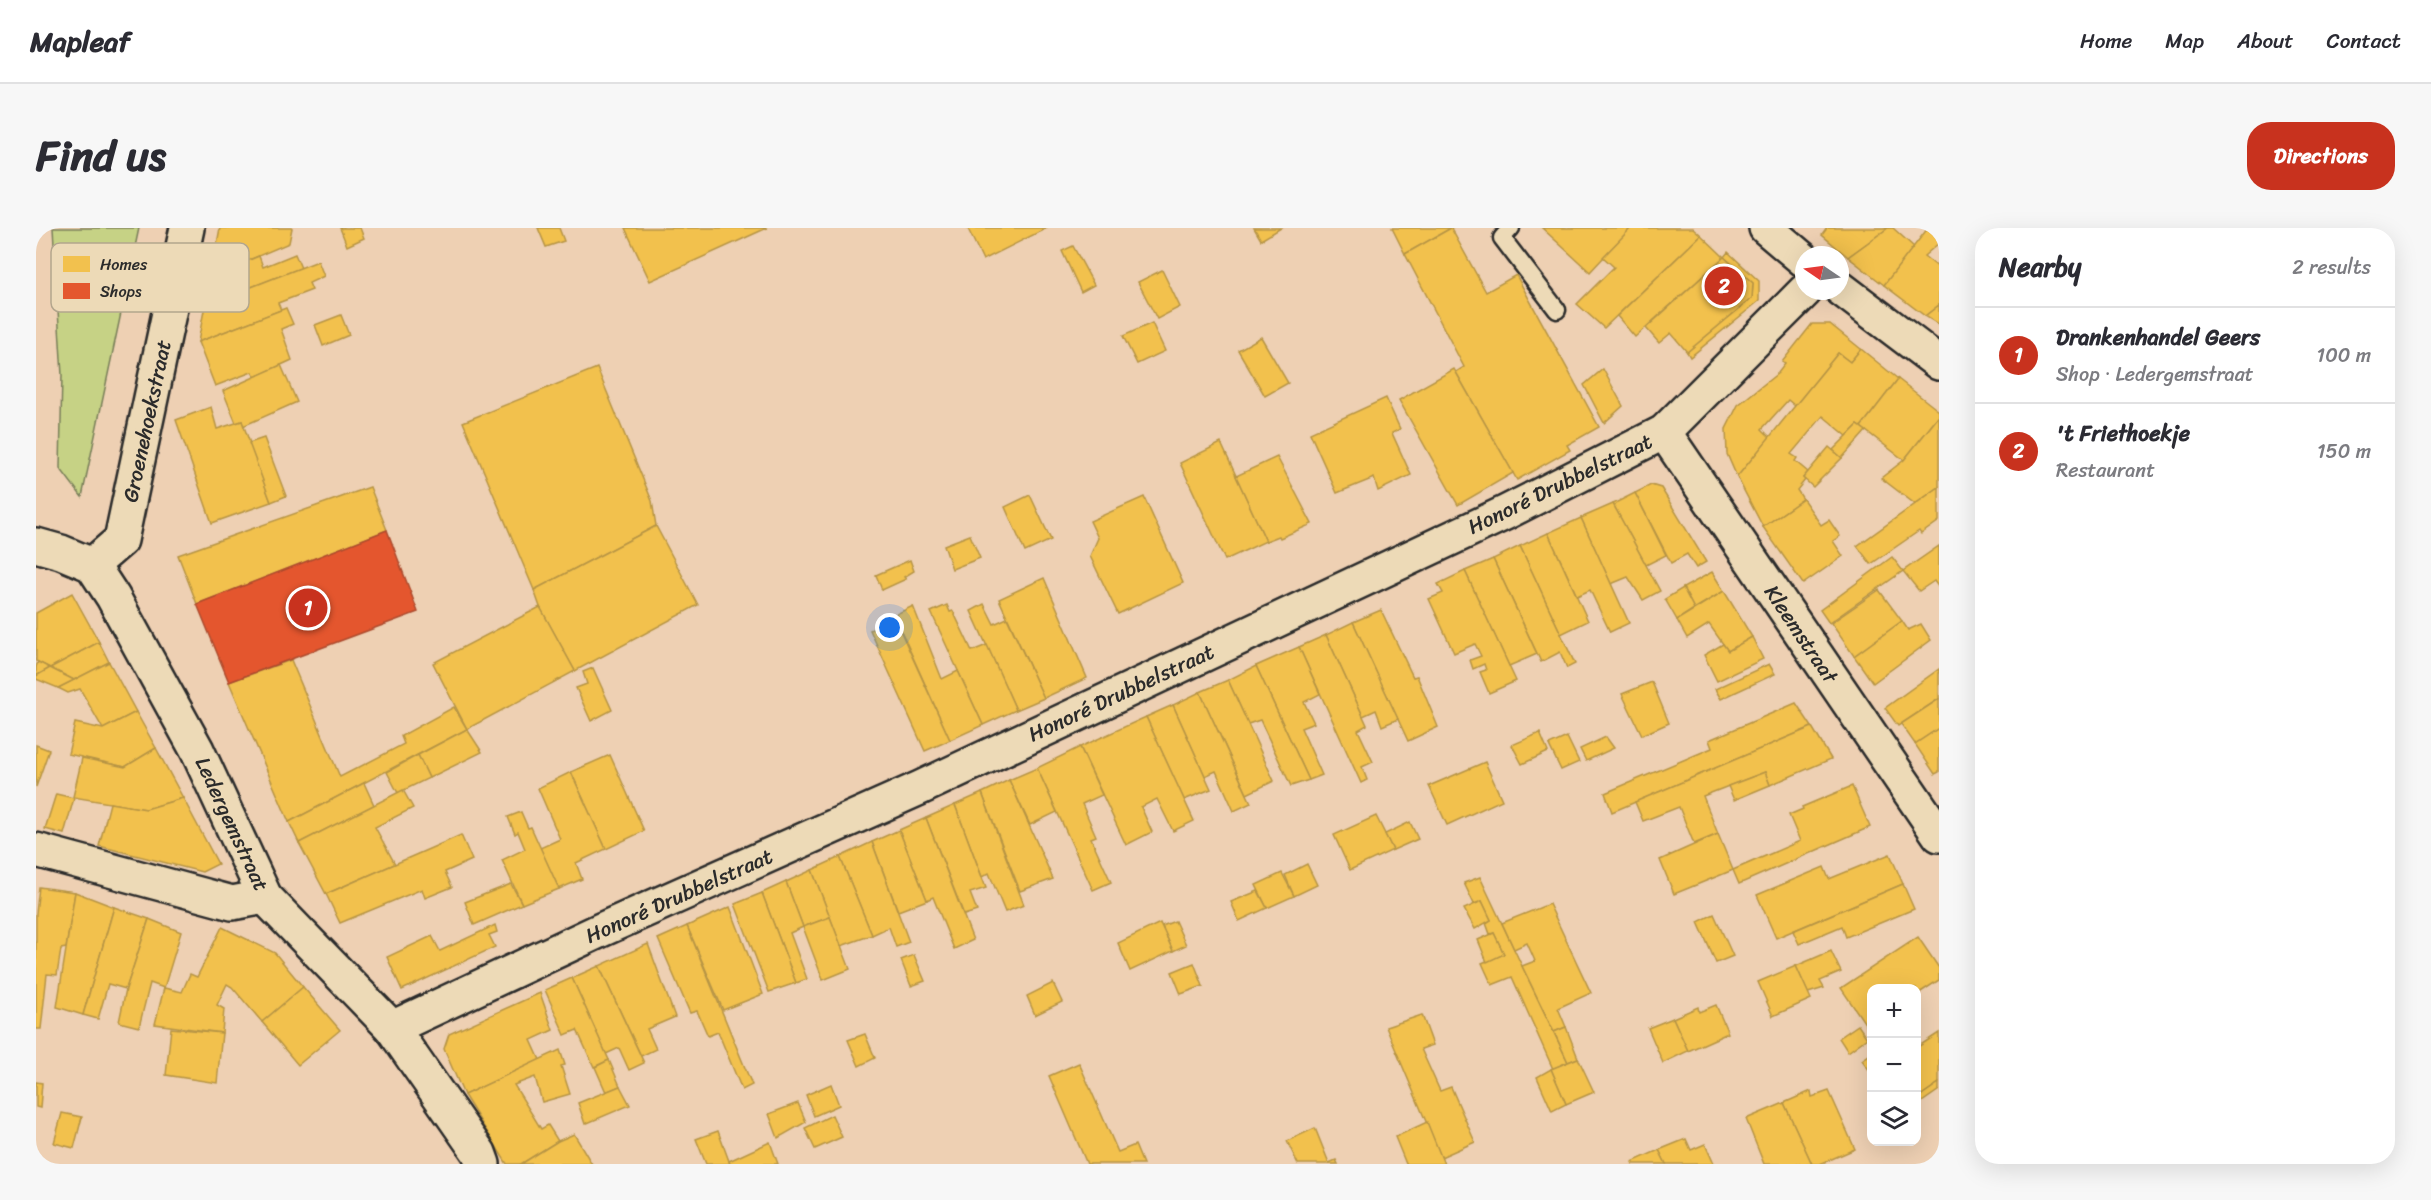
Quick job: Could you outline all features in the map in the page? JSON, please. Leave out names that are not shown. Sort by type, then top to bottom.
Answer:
[{"type":"street","name":"Groenehoekstraat","points":[[184,243],[187,228]]},
{"type":"street","points":[[1766,228],[1795,252]]},
{"type":"street","points":[[1849,295],[1939,363]]},
{"type":"street","name":"Honoré Drubbelstraat","points":[[392,1028],[601,930],[920,788],[1494,518],[1664,432],[1796,300]]},
{"type":"street","name":"Groenehoekstraat","points":[[92,566],[121,540],[169,312]]},
{"type":"street","name":"Kleemstraat","points":[[1664,432],[1939,835]]},
{"type":"street","points":[[36,545],[61,552],[92,566]]},
{"type":"street","name":"Ledergemstraat","points":[[92,566],[113,597],[197,750],[265,897],[392,1028],[479,1153],[483,1164]]},
{"type":"street","points":[[36,850],[232,903],[265,897]]},
{"type":"lane","points":[[1511,228],[1502,238],[1557,310]]},
{"type":"green space","points":[[53,228],[139,228],[136,243],[54,243]]},
{"type":"green space","points":[[58,312],[121,312],[82,497],[60,468],[62,375]]},
{"type":"building: Homes","points":[[220,228],[292,228],[289,243],[249,260],[249,243],[217,243]]},
{"type":"building: Homes","points":[[340,228],[360,228],[364,238],[347,246]]},
{"type":"building: Homes","points":[[538,228],[559,228],[564,241],[546,247]]},
{"type":"building: Homes","points":[[625,228],[767,228],[650,281]]},
{"type":"building: Homes","points":[[969,228],[1047,228],[983,260]]},
{"type":"building: Homes","points":[[1254,228],[1281,228],[1261,240]]},
{"type":"building: Homes","points":[[1392,228],[1451,228],[1405,254]]},
{"type":"building: Homes","points":[[1451,228],[1486,292],[1516,275],[1599,427],[1567,445],[1570,450],[1517,480],[1456,372],[1464,367],[1405,254]]},
{"type":"building: Homes","points":[[1542,228],[1631,228],[1590,272]]},
{"type":"building: Homes","points":[[1631,228],[1693,228],[1701,235],[1604,328],[1577,304],[1614,267],[1603,257]]},
{"type":"building: Homes","points":[[1827,228],[1888,228],[1849,256],[1849,246],[1835,246],[1822,235]]},
{"type":"building: Homes","points":[[1888,228],[1893,228],[1914,247],[1884,285],[1849,256]]},
{"type":"building: Homes","points":[[1928,228],[1939,228],[1939,243],[1924,256],[1939,268],[1939,305],[1925,316],[1884,285]]},
{"type":"building: Homes","points":[[1701,235],[1724,257],[1635,337],[1617,316]]},
{"type":"building: Homes","points":[[1073,246],[1094,285],[1081,292],[1062,251]]},
{"type":"building: Homes","points":[[1728,252],[1759,281],[1759,301],[1690,357],[1687,352],[1752,298],[1753,283],[1724,257]]},
{"type":"building: Homes","points":[[295,254],[301,268],[249,288],[249,260],[259,256],[263,267]]},
{"type":"building: Homes","points":[[1724,257],[1753,283],[1752,298],[1687,352],[1671,333],[1659,343],[1646,328]]},
{"type":"building: Homes","points":[[318,261],[324,276],[309,283],[312,290],[278,303],[281,310],[198,342],[204,312],[249,312],[249,288]]},
{"type":"building: Homes","points":[[1162,270],[1180,307],[1157,319],[1138,282]]},
{"type":"building: Homes","points":[[1939,305],[1939,325],[1925,316]]},
{"type":"building: Homes","points":[[286,308],[293,324],[281,329],[292,360],[255,377],[252,372],[215,386],[198,342]]},
{"type":"building: Homes","points":[[341,315],[349,335],[323,346],[315,325]]},
{"type":"building: Homes","points":[[1152,323],[1165,351],[1137,364],[1123,336]]},
{"type":"building: Homes","points":[[1812,324],[1830,324],[1861,349],[1850,362],[1838,353],[1795,406],[1788,400],[1762,429],[1770,437],[1737,477],[1727,454],[1726,429],[1738,405],[1778,373],[1785,364],[1782,362]]},
{"type":"building: Homes","points":[[1261,337],[1288,383],[1265,396],[1238,350]]},
{"type":"building: Homes","points":[[1861,349],[1898,379],[1861,427],[1858,425],[1847,436],[1823,416],[1791,454],[1797,458],[1795,461],[1808,472],[1797,490],[1803,499],[1763,527],[1737,477],[1838,353],[1850,362]]},
{"type":"building: Homes","points":[[281,365],[297,402],[243,426],[242,421],[236,423],[223,391]]},
{"type":"building: Homes","points":[[597,368],[652,501],[656,526],[534,590],[463,422]]},
{"type":"building: Homes","points":[[1454,369],[1513,473],[1458,505],[1399,400]]},
{"type":"building: Homes","points":[[1603,369],[1623,406],[1604,423],[1584,385]]},
{"type":"building: Homes","points":[[1898,379],[1939,411],[1939,416],[1904,460],[1861,427]]},
{"type":"building: Homes","points":[[1386,398],[1400,429],[1392,433],[1411,475],[1378,491],[1374,478],[1337,493],[1310,433]]},
{"type":"building: Homes","points":[[211,407],[217,429],[242,421],[271,502],[212,523],[176,420]]},
{"type":"building: Homes","points":[[1939,416],[1939,487],[1915,504],[1881,478],[1904,460]]},
{"type":"building: Homes","points":[[1858,425],[1866,431],[1842,458],[1833,450]]},
{"type":"building: Homes","points":[[264,438],[286,496],[271,502],[249,443]]},
{"type":"building: Homes","points":[[1221,443],[1266,541],[1225,560],[1180,463]]},
{"type":"building: Homes","points":[[1829,447],[1842,458],[1813,487],[1803,478]]},
{"type":"building: Homes","points":[[1277,457],[1312,524],[1280,538],[1279,536],[1266,541],[1236,476]]},
{"type":"building: Homes","points":[[1651,485],[1661,488],[1706,562],[1696,568],[1687,554],[1671,563],[1635,493]]},
{"type":"building: Homes","points":[[370,487],[387,530],[197,604],[178,555]]},
{"type":"building: Homes","points":[[1939,487],[1939,521],[1921,534],[1919,531],[1871,564],[1857,546]]},
{"type":"building: Homes","points":[[1635,493],[1666,555],[1646,565],[1613,504]]},
{"type":"building: Homes","points":[[1030,495],[1051,540],[1025,552],[1005,507]]},
{"type":"building: Homes","points":[[1144,497],[1183,583],[1118,614],[1090,556],[1098,538],[1090,521]]},
{"type":"building: Homes","points":[[1803,499],[1821,525],[1829,520],[1840,536],[1833,541],[1843,556],[1803,584],[1763,527]]},
{"type":"building: Homes","points":[[1613,504],[1660,591],[1643,600],[1628,577],[1611,584],[1581,518]]},
{"type":"building: Homes","points":[[1581,518],[1629,623],[1610,632],[1590,590],[1577,596],[1548,533]]},
{"type":"building: Homes","points":[[656,526],[698,605],[575,671],[540,607],[534,590]]},
{"type":"building: Homes","points":[[1548,533],[1588,621],[1561,634],[1520,546]]},
{"type":"building: Homes","points":[[970,535],[980,558],[952,569],[944,545]]},
{"type":"building: Homes","points":[[1520,546],[1575,664],[1567,668],[1560,652],[1541,662],[1493,559]]},
{"type":"building: Homes","points":[[1939,546],[1939,588],[1934,581],[1919,591],[1903,571]]},
{"type":"building: Homes","points":[[1892,557],[1903,571],[1829,623],[1820,610]]},
{"type":"building: Homes","points":[[1493,559],[1537,654],[1509,666],[1465,571]]},
{"type":"building: Homes","points":[[910,560],[914,571],[904,577],[906,579],[882,590],[876,575]]},
{"type":"building: Homes","points":[[1465,571],[1516,681],[1489,693],[1480,672],[1486,670],[1484,664],[1473,669],[1470,660],[1481,656],[1475,644],[1454,653],[1429,599],[1443,593],[1438,584]]},
{"type":"building: Homes","points":[[1712,572],[1724,591],[1694,609],[1683,588]]},
{"type":"building: Homes","points":[[1044,578],[1087,678],[1044,698],[999,599]]},
{"type":"building: Homes","points":[[1683,588],[1694,609],[1677,620],[1665,599]]},
{"type":"building: Homes","points":[[1879,590],[1902,621],[1854,656],[1831,623]]},
{"type":"building: Homes","points":[[1724,591],[1752,637],[1728,651],[1709,624],[1687,638],[1677,620]]},
{"type":"building: Homes","points":[[72,593],[99,642],[50,668],[36,661],[36,613]]},
{"type":"building: Homes","points":[[984,604],[994,624],[1007,618],[1044,698],[1016,710],[971,611]]},
{"type":"building: Homes","points":[[947,605],[950,612],[953,611],[972,651],[987,645],[1016,710],[983,725],[931,612]]},
{"type":"building: Homes","points":[[913,606],[942,679],[958,671],[983,725],[950,740],[894,615]]},
{"type":"building: Homes","points":[[540,607],[575,671],[467,729],[433,663]]},
{"type":"building: Homes","points":[[1381,610],[1413,677],[1417,676],[1438,727],[1408,741],[1353,622]]},
{"type":"building: Homes","points":[[895,619],[950,740],[925,751],[870,630]]},
{"type":"building: Homes","points":[[1902,621],[1908,630],[1921,624],[1931,640],[1873,683],[1854,656]]},
{"type":"building: Homes","points":[[1353,622],[1398,719],[1382,726],[1376,710],[1363,716],[1326,635]]},
{"type":"building: Homes","points":[[1326,635],[1367,725],[1358,730],[1373,762],[1362,767],[1367,780],[1361,783],[1299,647]]},
{"type":"building: Homes","points":[[1752,637],[1763,659],[1717,681],[1704,655],[1723,644],[1728,651]]},
{"type":"building: Homes","points":[[99,642],[109,662],[74,680],[50,668]]},
{"type":"building: Homes","points":[[1299,647],[1320,694],[1304,702],[1314,723],[1301,728],[1322,775],[1309,780],[1256,666]]},
{"type":"building: Homes","points":[[291,660],[340,777],[404,744],[401,736],[454,707],[467,729],[289,822],[229,682]]},
{"type":"building: Homes","points":[[38,662],[50,668],[36,676],[36,667]]},
{"type":"building: Homes","points":[[109,662],[136,712],[103,729],[80,689],[68,693],[58,688]]},
{"type":"building: Homes","points":[[1769,664],[1775,674],[1721,699],[1715,689]]},
{"type":"building: Homes","points":[[1256,666],[1309,780],[1291,786],[1260,720],[1248,724],[1228,680]]},
{"type":"building: Homes","points":[[50,668],[74,680],[58,688],[36,679],[36,676]]},
{"type":"building: Homes","points":[[593,668],[612,710],[591,721],[576,688],[587,684],[583,672]]},
{"type":"building: Homes","points":[[1939,669],[1939,699],[1898,726],[1885,708]]},
{"type":"building: Homes","points":[[1228,680],[1274,781],[1247,794],[1200,692]]},
{"type":"building: Homes","points":[[1652,682],[1669,723],[1642,735],[1622,694]]},
{"type":"building: Homes","points":[[1200,692],[1251,803],[1234,811],[1216,771],[1205,776],[1173,705]]},
{"type":"building: Homes","points":[[1939,699],[1939,728],[1915,744],[1901,724]]},
{"type":"building: Homes","points":[[1796,703],[1812,727],[1612,812],[1605,793],[1712,748],[1709,740]]},
{"type":"building: Homes","points":[[1173,705],[1211,789],[1184,800],[1146,717]]},
{"type":"building: Homes","points":[[136,712],[156,748],[125,767],[68,754],[75,723],[103,729]]},
{"type":"building: Homes","points":[[1146,717],[1194,821],[1173,831],[1157,799],[1141,807],[1152,832],[1126,845],[1080,747]]},
{"type":"building: Homes","points":[[1812,727],[1831,759],[1770,785],[1765,772],[1703,796],[1718,834],[1694,844],[1679,807],[1643,821],[1635,802]]},
{"type":"building: Homes","points":[[1939,728],[1939,772],[1935,774],[1915,744]]},
{"type":"building: Homes","points":[[467,729],[482,752],[429,778],[418,755]]},
{"type":"building: Homes","points":[[1540,733],[1548,752],[1522,764],[1512,745]]},
{"type":"building: Homes","points":[[1567,737],[1579,762],[1561,770],[1549,745]]},
{"type":"building: Homes","points":[[1606,737],[1614,748],[1586,761],[1580,749]]},
{"type":"building: Homes","points":[[36,745],[49,750],[36,787]]},
{"type":"building: Homes","points":[[1080,747],[1102,795],[1082,804],[1096,836],[1091,838],[1111,882],[1093,890],[1037,768]]},
{"type":"building: Homes","points":[[156,748],[183,798],[146,809],[73,797],[82,758],[125,767]]},
{"type":"building: Homes","points":[[418,755],[429,778],[398,793],[387,772]]},
{"type":"building: Homes","points":[[610,755],[644,831],[606,849],[571,772]]},
{"type":"building: Homes","points":[[1485,762],[1502,800],[1447,825],[1429,786]]},
{"type":"building: Homes","points":[[1037,768],[1057,812],[1030,825],[1009,780]]},
{"type":"building: Homes","points":[[571,772],[606,849],[576,863],[582,879],[559,889],[540,848],[560,839],[538,788]]},
{"type":"building: Homes","points":[[1765,772],[1770,785],[1734,800],[1728,786]]},
{"type":"building: Homes","points":[[1009,780],[1053,879],[1020,891],[982,793]]},
{"type":"building: Homes","points":[[364,783],[374,805],[299,843],[289,822]]},
{"type":"building: Homes","points":[[1852,786],[1870,827],[1739,884],[1733,870],[1800,841],[1789,815],[1803,809],[1802,807]]},
{"type":"building: Homes","points":[[403,790],[413,808],[375,827],[395,864],[326,894],[299,843]]},
{"type":"building: Homes","points":[[982,793],[1024,905],[1005,912],[989,873],[982,877],[955,805]]},
{"type":"building: Homes","points":[[56,794],[74,798],[64,834],[45,829]]},
{"type":"building: Homes","points":[[183,798],[218,864],[202,872],[99,846],[110,803],[146,809]]},
{"type":"building: Homes","points":[[955,805],[986,888],[970,893],[977,911],[964,915],[926,818]]},
{"type":"building: Homes","points":[[521,812],[528,828],[531,827],[559,889],[522,904],[502,860],[525,849],[508,817]]},
{"type":"building: Homes","points":[[1376,816],[1393,850],[1350,870],[1334,835]]},
{"type":"building: Homes","points":[[926,818],[973,940],[954,949],[933,897],[927,900],[899,830]]},
{"type":"building: Homes","points":[[1410,822],[1418,839],[1393,850],[1385,834]]},
{"type":"building: Homes","points":[[899,830],[927,900],[898,911],[872,842]]},
{"type":"building: Homes","points":[[1718,834],[1733,870],[1674,894],[1660,860]]},
{"type":"building: Homes","points":[[461,835],[472,860],[445,872],[452,887],[425,898],[422,889],[340,923],[326,894]]},
{"type":"building: Homes","points":[[872,842],[909,942],[896,947],[889,927],[872,935],[840,857]]},
{"type":"building: Homes","points":[[1890,854],[1903,884],[1776,938],[1757,895],[1824,867],[1829,879]]},
{"type":"building: Homes","points":[[840,857],[872,935],[841,946],[812,870]]},
{"type":"building: Homes","points":[[1307,864],[1317,885],[1294,896],[1285,875]]},
{"type":"building: Homes","points":[[812,870],[830,917],[803,927],[786,882]]},
{"type":"building: Homes","points":[[1282,873],[1294,896],[1267,908],[1256,885]]},
{"type":"building: Homes","points":[[1480,877],[1568,1062],[1553,1069],[1512,977],[1492,985],[1482,963],[1504,954],[1494,933],[1490,934],[1486,923],[1491,920],[1482,901],[1474,904],[1464,883]]},
{"type":"building: Homes","points":[[786,882],[803,927],[790,933],[807,979],[796,983],[762,893]]},
{"type":"building: Homes","points":[[511,884],[522,904],[474,925],[465,902]]},
{"type":"building: Homes","points":[[1903,884],[1914,909],[1846,937],[1842,926],[1799,944],[1793,931]]},
{"type":"building: Homes","points":[[39,887],[75,892],[66,948],[61,949],[57,975],[47,974],[41,1029],[36,1029],[36,913]]},
{"type":"building: Homes","points":[[1258,891],[1267,908],[1239,921],[1231,902]]},
{"type":"building: Homes","points":[[75,892],[114,907],[83,1015],[57,1007]]},
{"type":"building: Homes","points":[[762,893],[796,983],[769,992],[735,904]]},
{"type":"building: Homes","points":[[1482,901],[1491,920],[1475,929],[1464,909]]},
{"type":"building: Homes","points":[[1549,904],[1591,993],[1558,1008],[1566,1027],[1554,1032],[1522,966],[1535,961],[1527,943],[1514,949],[1502,923]]},
{"type":"building: Homes","points":[[114,907],[149,919],[126,989],[108,984],[98,1019],[83,1015]]},
{"type":"building: Homes","points":[[730,907],[763,994],[723,1010],[687,926]]},
{"type":"building: Homes","points":[[1714,914],[1733,956],[1716,963],[1698,922]]},
{"type":"building: Homes","points":[[830,917],[850,969],[823,980],[803,927]]},
{"type":"building: Homes","points":[[149,919],[181,932],[164,988],[150,983],[139,1027],[119,1022],[126,989]]},
{"type":"building: Homes","points":[[1175,921],[1186,945],[1173,951],[1162,926]]},
{"type":"building: Homes","points":[[1160,923],[1173,951],[1130,971],[1118,943]]},
{"type":"building: Homes","points":[[495,925],[497,932],[489,935],[495,947],[402,990],[387,957],[432,936],[440,951]]},
{"type":"building: Homes","points":[[687,926],[752,1085],[742,1090],[718,1032],[708,1036],[697,1011],[690,1013],[658,939]]},
{"type":"building: Homes","points":[[222,927],[275,953],[303,987],[262,1022],[227,984],[217,1005],[224,1009],[222,1033],[155,1024],[164,988],[182,992],[190,974],[197,977]]},
{"type":"building: Homes","points":[[1494,933],[1504,954],[1487,962],[1478,940]]},
{"type":"building: Homes","points":[[1918,937],[1939,968],[1939,980],[1921,992],[1921,984],[1867,984],[1867,1027],[1841,988]]},
{"type":"building: Homes","points":[[648,944],[675,1017],[647,1029],[656,1049],[641,1056],[599,966]]},
{"type":"building: Homes","points":[[1831,951],[1841,972],[1820,981],[1824,988],[1808,993],[1796,966]]},
{"type":"building: Homes","points":[[914,955],[925,981],[911,986],[901,960]]},
{"type":"building: Homes","points":[[1194,963],[1203,986],[1181,994],[1172,972]]},
{"type":"building: Homes","points":[[599,966],[644,1063],[629,1070],[619,1048],[606,1054],[572,978]]},
{"type":"building: Homes","points":[[1796,966],[1811,999],[1773,1016],[1758,982]]},
{"type":"building: Homes","points":[[572,978],[609,1060],[594,1067],[577,1030],[565,1035],[545,990]]},
{"type":"building: Homes","points":[[1053,983],[1062,1002],[1035,1015],[1027,996]]},
{"type":"building: Homes","points":[[303,987],[340,1030],[298,1065],[262,1022]]},
{"type":"building: Homes","points":[[540,993],[553,1030],[531,1040],[540,1060],[464,1095],[444,1049],[449,1034]]},
{"type":"building: Homes","points":[[1716,1005],[1728,1033],[1688,1051],[1673,1018],[1698,1007],[1699,1012]]},
{"type":"building: Homes","points":[[1422,1015],[1433,1045],[1421,1049],[1440,1091],[1451,1087],[1475,1142],[1441,1157],[1386,1027]]},
{"type":"building: Homes","points":[[1673,1018],[1688,1051],[1663,1063],[1648,1028]]},
{"type":"building: Homes","points":[[1858,1025],[1867,1038],[1848,1052],[1839,1038]]},
{"type":"building: Homes","points":[[1566,1027],[1578,1058],[1568,1062],[1554,1032]]},
{"type":"building: Homes","points":[[171,1028],[222,1033],[217,1083],[166,1075]]},
{"type":"building: Homes","points":[[1939,1033],[1939,1083],[1921,1096],[1921,1092],[1921,1045]]},
{"type":"building: Homes","points":[[865,1034],[875,1058],[859,1066],[848,1040]]},
{"type":"building: Homes","points":[[560,1050],[565,1065],[561,1066],[570,1094],[542,1102],[535,1077],[514,1085],[541,1129],[548,1125],[558,1141],[521,1164],[507,1164],[464,1095]]},
{"type":"building: Homes","points":[[1867,1056],[1867,1067],[1862,1060]]},
{"type":"building: Homes","points":[[1578,1058],[1594,1092],[1566,1104],[1551,1069]]},
{"type":"building: Homes","points":[[609,1060],[620,1086],[606,1092],[595,1067]]},
{"type":"building: Homes","points":[[1079,1063],[1118,1152],[1135,1145],[1143,1164],[1087,1164],[1049,1076]]},
{"type":"building: Homes","points":[[1551,1069],[1566,1104],[1552,1111],[1537,1077]]},
{"type":"building: Homes","points":[[36,1082],[42,1083],[40,1108],[36,1107]]},
{"type":"building: Homes","points":[[1939,1083],[1939,1090],[1922,1102],[1921,1096]]},
{"type":"building: Homes","points":[[831,1084],[839,1105],[814,1116],[806,1095]]},
{"type":"building: Homes","points":[[620,1086],[630,1105],[585,1124],[578,1103]]},
{"type":"building: Homes","points":[[1811,1091],[1812,1097],[1829,1091],[1855,1149],[1820,1164],[1812,1164],[1784,1103]]},
{"type":"building: Homes","points":[[798,1103],[806,1122],[778,1138],[769,1114]]},
{"type":"building: Homes","points":[[1784,1103],[1812,1164],[1764,1164],[1746,1119]]},
{"type":"building: Homes","points":[[62,1113],[82,1117],[74,1148],[54,1143]]},
{"type":"building: Homes","points":[[832,1115],[842,1137],[815,1149],[805,1128]]},
{"type":"building: Homes","points":[[1427,1122],[1444,1164],[1406,1164],[1395,1137]]},
{"type":"building: Homes","points":[[1315,1128],[1329,1163],[1336,1160],[1338,1164],[1298,1164],[1287,1141]]},
{"type":"building: Homes","points":[[718,1131],[730,1164],[706,1164],[696,1139]]},
{"type":"building: Homes","points":[[574,1134],[592,1164],[521,1164],[558,1141]]},
{"type":"building: Homes","points":[[1686,1139],[1691,1150],[1705,1144],[1714,1164],[1666,1164],[1659,1150]]},
{"type":"building: Homes","points":[[770,1142],[778,1164],[730,1164],[729,1161]]},
{"type":"building: Homes","points":[[1659,1150],[1666,1164],[1633,1164],[1632,1162]]},
{"type":"building: Shops","points":[[387,530],[418,612],[229,682],[197,604]]},
{"type":"place","name":"'t Friethoekje","points":[[1724,286]]},
{"type":"place","name":"Drankenhandel Geers","points":[[308,608]]}]
